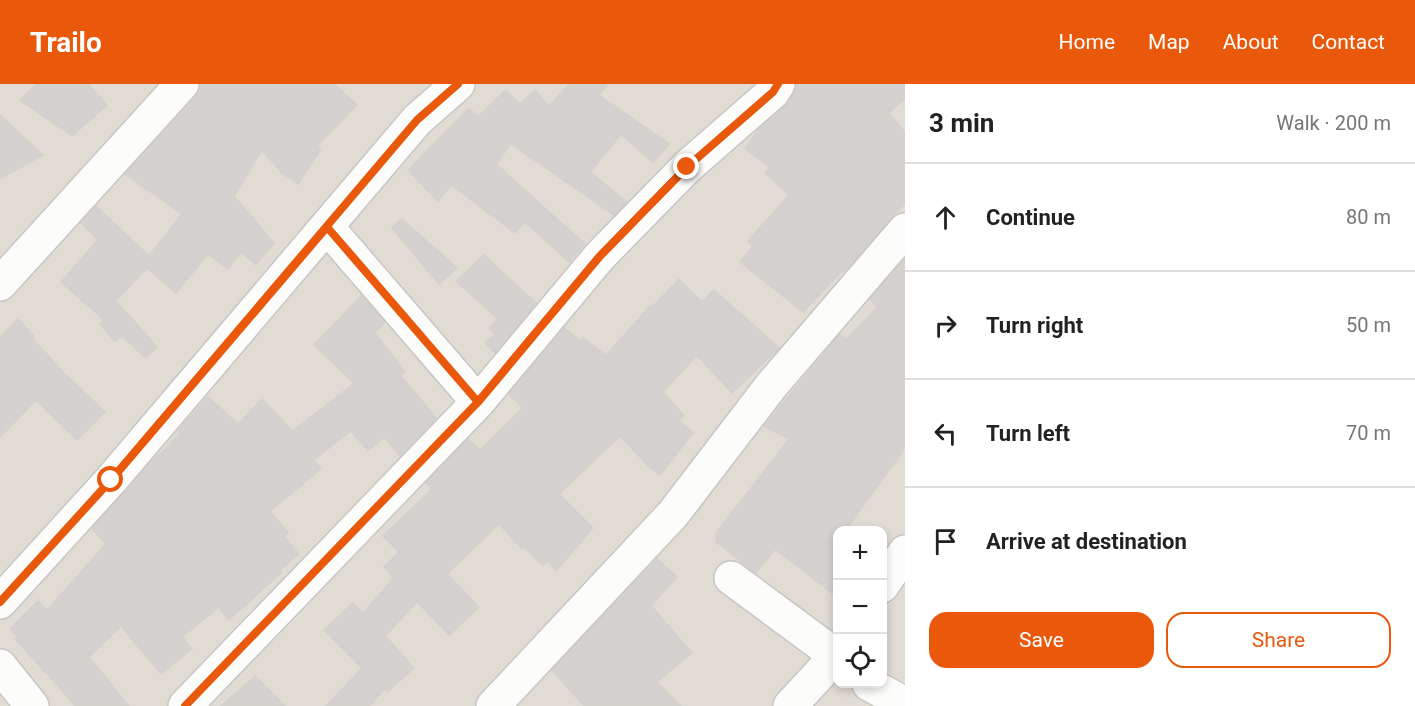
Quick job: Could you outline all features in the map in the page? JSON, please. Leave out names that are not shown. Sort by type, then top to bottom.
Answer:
[{"type":"street","points":[[0,284],[181,84]]},
{"type":"street","points":[[0,602],[111,480],[417,120],[458,84]]},
{"type":"street","points":[[185,706],[478,402],[600,256],[687,167],[773,92],[778,84]]},
{"type":"street","points":[[327,227],[478,402]]},
{"type":"street","points":[[493,706],[673,514],[771,386],[905,230]]},
{"type":"street","points":[[886,580],[905,552]]},
{"type":"street","points":[[731,578],[833,653]]},
{"type":"street","points":[[790,706],[833,660]]},
{"type":"street","points":[[0,666],[32,706]]},
{"type":"street","points":[[877,693],[905,704]]},
{"type":"shaded area","points":[[0,84],[905,84],[905,706],[0,706]]},
{"type":"building","points":[[37,84],[88,84],[107,105],[72,136],[20,100]]},
{"type":"building","points":[[200,84],[334,84],[357,105],[317,146],[321,149],[298,184],[282,173],[262,150],[234,196],[274,243],[256,265],[241,252],[228,269],[208,254],[176,293],[147,268],[116,301],[157,347],[146,358],[122,336],[115,342],[100,324],[104,320],[61,282],[98,240],[81,223],[96,206],[149,256],[182,214],[125,174],[196,97]]},
{"type":"building","points":[[569,84],[608,84],[599,95],[669,144],[653,163],[621,134],[590,172],[627,202],[614,215],[511,144],[496,164],[585,244],[569,262],[525,222],[515,233],[451,185],[438,201],[408,170],[469,108],[478,117],[506,90],[520,104],[535,90],[549,106]]},
{"type":"building","points":[[797,84],[905,84],[905,98],[889,113],[905,133],[905,203],[844,272],[843,270],[803,312],[740,262],[753,246],[748,241],[789,195],[765,173],[770,167],[745,149],[758,130],[789,102]]},
{"type":"building","points":[[0,115],[43,155],[0,179]]},
{"type":"building","points":[[402,219],[457,268],[439,284],[392,228]]},
{"type":"building","points":[[484,255],[536,303],[495,353],[485,343],[496,334],[489,329],[497,318],[456,281]]},
{"type":"building","points":[[905,259],[905,448],[849,526],[833,526],[833,594],[775,549],[756,573],[716,542],[716,533],[789,439],[764,426],[840,334],[846,339],[878,307],[870,299]]},
{"type":"building","points":[[679,279],[702,302],[714,290],[779,348],[732,393],[697,355],[663,392],[684,416],[679,421],[693,433],[660,475],[650,468],[620,436],[559,494],[593,528],[556,571],[547,561],[543,566],[524,547],[522,549],[499,524],[447,574],[479,607],[449,635],[417,602],[385,636],[414,668],[387,692],[385,689],[369,706],[326,706],[362,668],[324,630],[353,603],[363,613],[394,578],[384,567],[399,552],[383,536],[432,489],[426,483],[468,439],[480,450],[523,408],[509,394],[564,328],[581,341],[583,338],[606,355],[651,305],[653,306]]},
{"type":"building","points":[[361,296],[385,322],[375,333],[405,372],[400,375],[436,418],[400,456],[384,437],[368,451],[351,431],[314,460],[321,469],[270,511],[288,533],[284,536],[299,554],[280,570],[282,572],[229,620],[219,607],[182,637],[192,649],[161,674],[121,626],[89,657],[129,706],[75,706],[15,639],[18,637],[10,629],[38,601],[47,610],[106,544],[92,528],[149,464],[181,433],[178,430],[208,397],[238,424],[262,399],[293,431],[354,383],[314,345]]},
{"type":"building","points":[[18,319],[63,372],[105,412],[77,440],[36,400],[0,437],[0,337]]},
{"type":"building","points":[[657,559],[677,577],[651,606],[692,653],[657,682],[681,706],[584,706],[552,670]]},
{"type":"building","points":[[255,676],[285,706],[221,706]]},
{"type":"cycle path","points":[[0,602],[111,480],[417,120],[458,84]]},
{"type":"cycle path","points":[[185,706],[478,402],[600,256],[687,167],[773,92],[778,84]]},
{"type":"route","points":[[111,480],[327,227],[478,402],[600,256],[687,167]]}]
